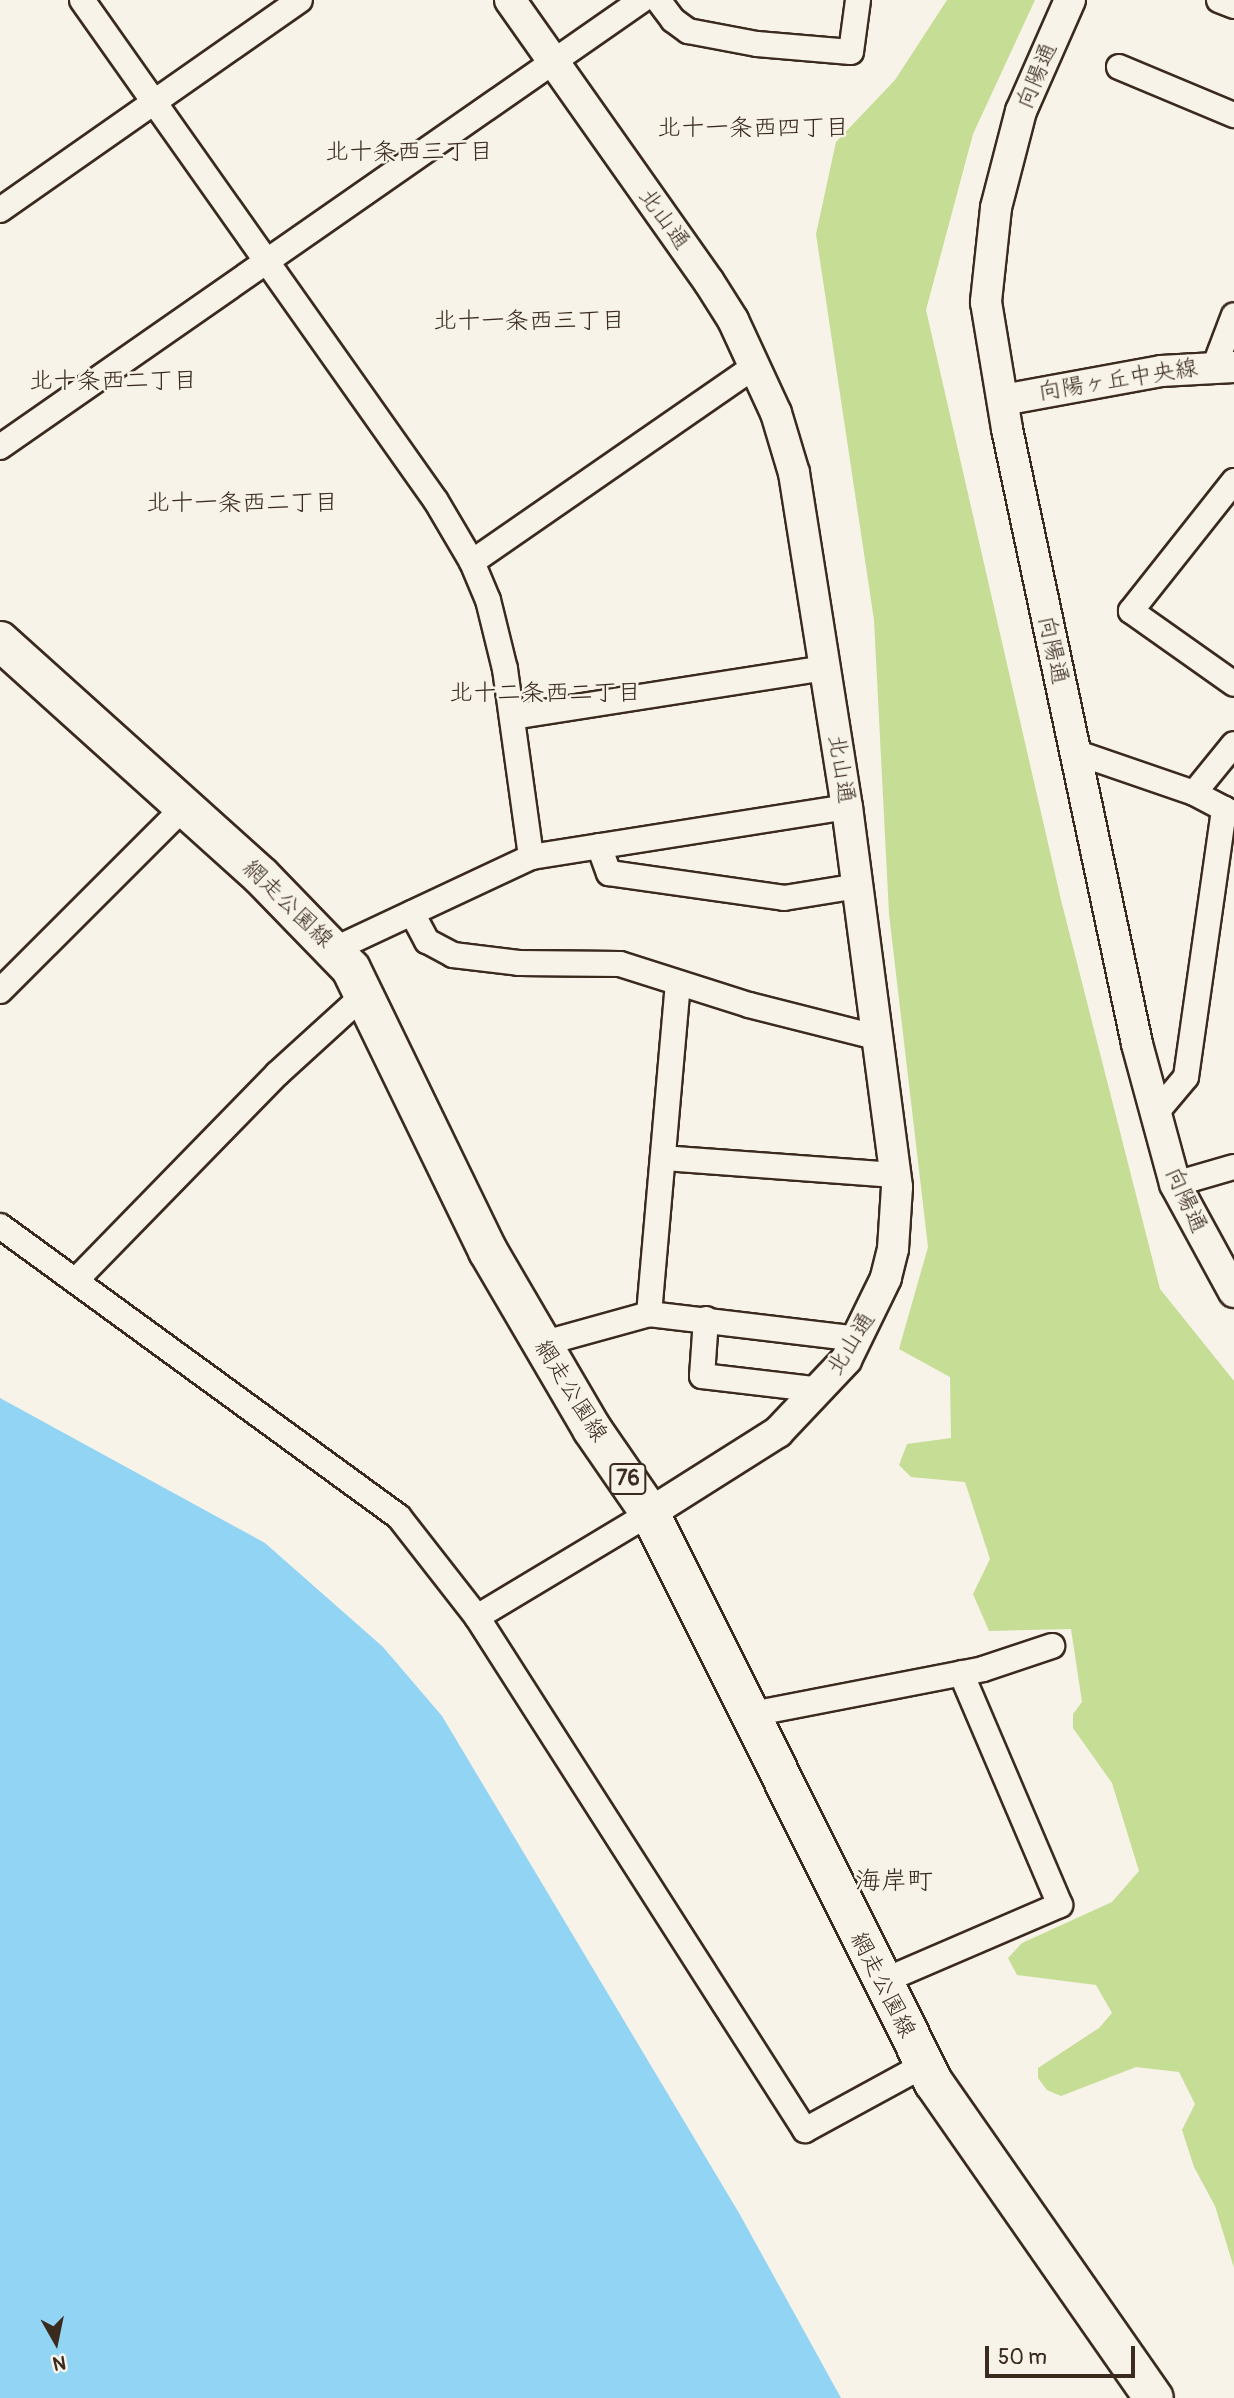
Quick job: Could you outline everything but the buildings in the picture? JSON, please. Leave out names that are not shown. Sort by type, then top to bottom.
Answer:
[{"type":"main road","name":"網走公園線","points":[[0,641],[184,807],[335,949],[365,994],[488,1251],[541,1344],[650,1513],[924,2065],[1154,2398]]},
{"type":"street","points":[[82,0],[436,501],[472,562],[493,620],[512,717],[531,857]]},
{"type":"street","points":[[0,210],[152,101],[300,0]]},
{"type":"street","name":"北山通","points":[[510,0],[709,282],[755,366],[776,413],[794,473],[847,807],[895,1175],[893,1249],[886,1278],[859,1339],[821,1390],[745,1457],[650,1513]]},
{"type":"street","points":[[0,447],[642,0]]},
{"type":"street","points":[[658,0],[673,20],[688,31],[757,44],[851,52],[858,0]]},
{"type":"street","name":"向陽通","points":[[1070,0],[1021,111],[989,253],[986,302],[1003,400],[1137,1044],[1175,1184],[1234,1292]]},
{"type":"street","points":[[1219,0],[1234,6]]},
{"type":"street","points":[[1119,67],[1234,115]]},
{"type":"street","points":[[1224,366],[1234,315]]},
{"type":"street","points":[[472,562],[755,366]]},
{"type":"street","name":"向陽ヶ丘中央線","points":[[1003,400],[1224,366]]},
{"type":"street","points":[[1234,481],[1131,611],[1234,684]]},
{"type":"street","points":[[512,717],[825,668]]},
{"type":"street","points":[[1194,793],[1234,744]]},
{"type":"street","points":[[1075,752],[1194,793],[1229,811],[1186,1077],[1155,1114]]},
{"type":"street","points":[[0,991],[184,807]]},
{"type":"street","points":[[335,949],[531,857],[847,807]]},
{"type":"street","points":[[599,846],[608,873],[724,886],[784,898],[858,886]]},
{"type":"street","points":[[412,913],[427,941],[453,955],[519,963],[621,964],[678,984],[879,1038]]},
{"type":"street","points":[[649,1314],[678,984]]},
{"type":"street","points":[[78,1278],[277,1074],[365,994]]},
{"type":"street","points":[[663,1158],[895,1175]]},
{"type":"street","points":[[1175,1184],[1234,1167]]},
{"type":"street","points":[[0,1226],[78,1278],[399,1517],[477,1617],[805,2130],[924,2065]]},
{"type":"street","points":[[541,1344],[649,1314],[859,1339]]},
{"type":"street","points":[[706,1319],[702,1376],[821,1390]]},
{"type":"street","points":[[477,1617],[650,1513]]},
{"type":"street","points":[[752,1714],[961,1673],[1052,1646]]},
{"type":"street","points":[[881,1982],[1060,1905],[961,1673]]},
{"type":"green space","points":[[947,0],[1035,0],[973,134],[926,310],[1061,900],[1160,1289],[1234,1381],[1234,2268],[1215,2206],[1194,2167],[1182,2130],[1195,2104],[1179,2072],[1136,2067],[1061,2096],[1047,2090],[1038,2078],[1038,2068],[1099,2028],[1112,2013],[1096,1985],[1017,1975],[1008,1958],[1022,1943],[1112,1902],[1139,1871],[1112,1783],[1073,1728],[1073,1714],[1082,1702],[1071,1629],[989,1631],[973,1594],[990,1559],[965,1482],[911,1477],[899,1465],[907,1444],[951,1438],[950,1377],[899,1349],[928,1247],[889,914],[874,620],[816,234],[836,142],[895,80]]},
{"type":"water","points":[[0,1398],[265,1543],[383,1647],[442,1716],[739,2213],[841,2398],[0,2398]]},
{"type":"district","name":"北十一条西四丁目","points":[[753,128]]},
{"type":"district","name":"北十条西三丁目","points":[[409,152]]},
{"type":"district","name":"北十一条西三丁目","points":[[529,321]]},
{"type":"district","name":"北十条西二丁目","points":[[113,381]]},
{"type":"district","name":"北十一条西二丁目","points":[[242,503]]},
{"type":"district","name":"北十二条西二丁目","points":[[545,693]]},
{"type":"district","name":"海岸町","points":[[894,1882]]}]
